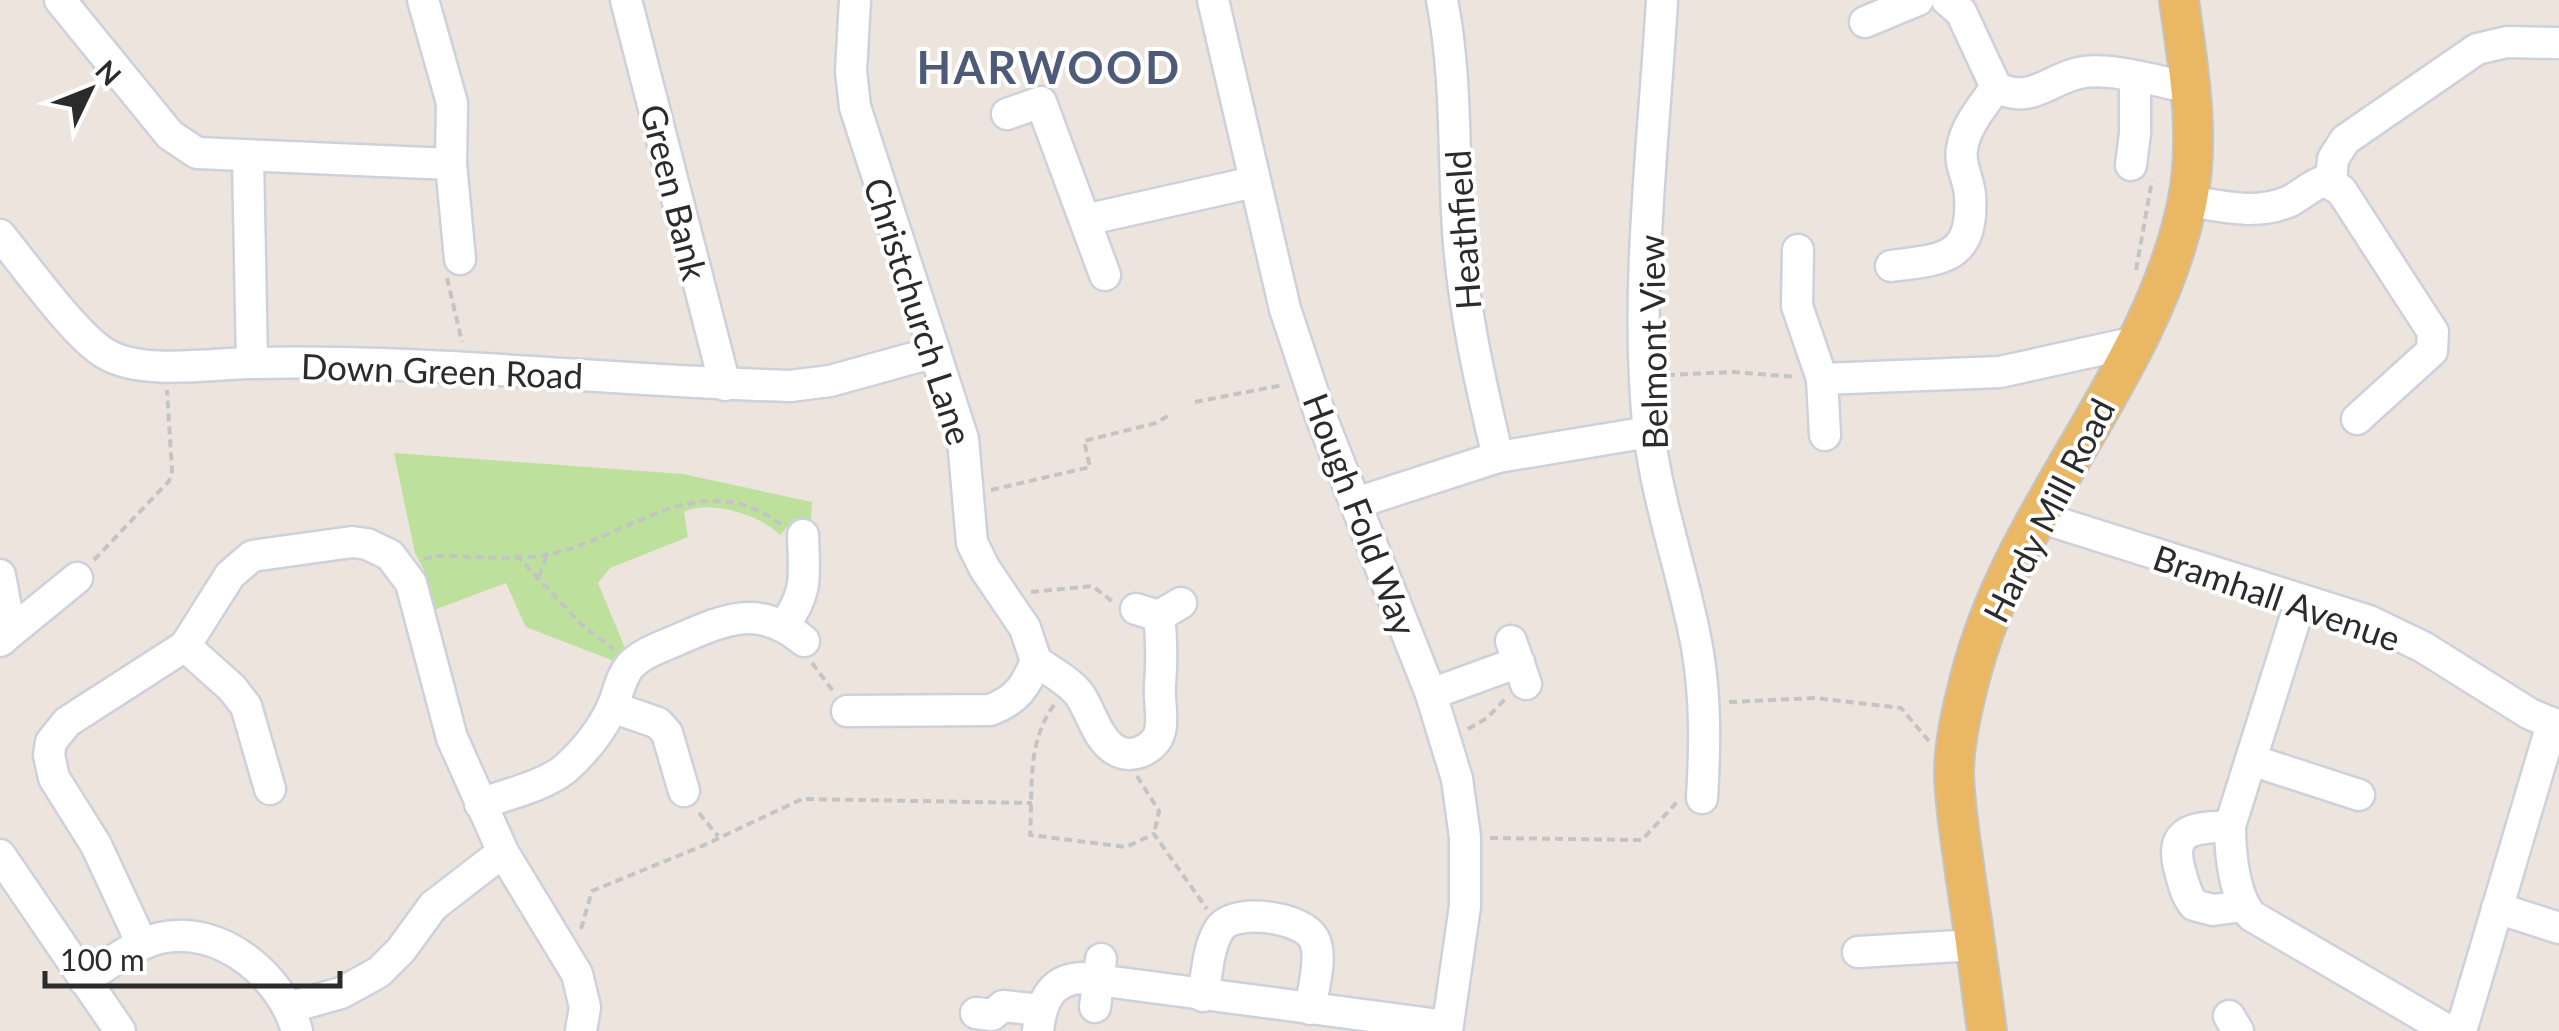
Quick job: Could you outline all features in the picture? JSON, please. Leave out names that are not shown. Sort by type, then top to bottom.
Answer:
[{"type":"main road","name":"Hardy Mill Road","points":[[1987,1031],[1954,773],[1966,694],[1998,599],[2038,517],[2136,342],[2166,277],[2188,200],[2193,156],[2191,88],[2179,0]]},
{"type":"street","points":[[60,0],[178,143],[198,153],[452,164]]},
{"type":"street","points":[[423,0],[452,103],[452,164],[460,259]]},
{"type":"street","name":"Green Bank","points":[[626,0],[724,384]]},
{"type":"street","name":"Christchurch Lane","points":[[855,0],[851,71],[856,106],[963,439],[977,556],[1025,628],[1036,661]]},
{"type":"street","name":"Hough Fold Way","points":[[1213,0],[1286,310],[1309,381],[1431,694],[1457,779],[1465,838],[1464,906],[1447,1028]]},
{"type":"street","name":"Heathfield","points":[[1442,0],[1452,75],[1464,302],[1498,457]]},
{"type":"street","name":"Belmont View","points":[[1662,0],[1645,281],[1646,375],[1649,432],[1663,514],[1696,645],[1705,703],[1702,798]]},
{"type":"street","points":[[1947,0],[1962,12],[1996,87],[2019,95],[2036,93],[2086,71],[2191,88]]},
{"type":"street","points":[[1865,22],[1905,12]]},
{"type":"street","points":[[2357,419],[2432,350],[2435,341],[2433,332],[2351,206],[2331,182],[2333,159],[2345,140],[2460,58],[2491,44],[2559,43]]},
{"type":"street","points":[[2131,166],[2134,78]]},
{"type":"street","points":[[1907,258],[1942,260],[1967,235],[1970,196],[1961,158],[1962,144],[1996,87]]},
{"type":"street","points":[[1006,114],[1041,102],[1105,275]]},
{"type":"street","points":[[248,157],[252,363]]},
{"type":"street","points":[[1085,220],[1254,182]]},
{"type":"street","points":[[2188,200],[2236,209],[2264,209],[2290,201],[2318,182],[2331,182]]},
{"type":"street","name":"Down Green Road","points":[[0,235],[85,336],[106,354],[129,362],[167,366],[252,363],[468,368],[790,386],[830,381],[935,352]]},
{"type":"street","points":[[1798,250],[1797,306],[1822,379],[1825,434]]},
{"type":"street","points":[[1822,379],[2000,372],[2136,342]]},
{"type":"street","points":[[1356,504],[1498,457],[1649,432]]},
{"type":"street","name":"Bramhall Avenue","points":[[2038,517],[2396,633],[2530,714],[2556,725]]},
{"type":"street","points":[[142,944],[96,844],[54,778],[49,755],[51,742],[67,722],[185,646],[230,575],[252,556],[352,542],[367,544],[390,555],[412,583],[452,738],[502,852],[567,955],[582,990],[581,1031]]},
{"type":"street","points":[[480,804],[562,771],[596,735],[632,664],[650,652],[720,622],[746,618],[794,633],[796,608],[805,588],[796,545]]},
{"type":"street","points":[[0,575],[6,612],[1,640]]},
{"type":"street","points":[[1,640],[77,578]]},
{"type":"street","points":[[2301,600],[2230,826],[2243,906],[2252,916],[2449,1031]]},
{"type":"street","points":[[865,701],[990,710],[1008,703],[1025,688],[1036,661],[1076,690],[1115,750],[1133,754],[1157,739],[1164,720],[1159,609]]},
{"type":"street","points":[[185,646],[232,688],[246,706],[269,790]]},
{"type":"street","points":[[1431,694],[1519,662]]},
{"type":"street","points":[[612,707],[658,723],[667,732],[684,802]]},
{"type":"street","points":[[2462,1031],[2556,725]]},
{"type":"street","points":[[2251,760],[2352,797]]},
{"type":"street","points":[[2230,826],[2192,830],[2178,843],[2176,853],[2186,893],[2194,905],[2213,910],[2243,906]]},
{"type":"street","points":[[84,980],[142,944],[181,934],[221,944],[260,971],[294,1019],[379,972],[401,950],[432,906],[502,852]]},
{"type":"street","points":[[0,855],[120,1031]]},
{"type":"street","points":[[2497,908],[2559,928]]},
{"type":"street","points":[[1203,996],[1220,928],[1244,915],[1296,924],[1310,932],[1317,954],[1310,1009]]},
{"type":"street","points":[[1858,952],[1975,945]]},
{"type":"street","points":[[976,1013],[992,1015],[1003,1006],[1039,1020],[1050,992],[1064,980],[1082,978],[1447,1028]]},
{"type":"path","points":[[2131,166],[2153,174],[2135,278]]},
{"type":"path","points":[[460,259],[446,274],[468,368]]},
{"type":"path","points":[[77,578],[169,481],[172,472],[167,366]]},
{"type":"path","points":[[1646,375],[1733,372],[1822,379]]},
{"type":"path","points":[[1194,402],[1309,381]]},
{"type":"path","points":[[967,496],[1090,468],[1084,440],[1156,422],[1172,414]]},
{"type":"path","points":[[400,566],[435,556],[547,555],[580,546],[650,514],[707,499],[738,503],[768,514],[796,545]]},
{"type":"path","points":[[516,555],[580,623],[632,664]]},
{"type":"path","points":[[539,576],[547,555]]},
{"type":"path","points":[[1010,604],[1034,590],[1092,586],[1122,609],[1159,609]]},
{"type":"path","points":[[794,633],[805,654],[865,701]]},
{"type":"path","points":[[1446,738],[1478,725],[1508,695],[1519,662]]},
{"type":"path","points":[[1069,685],[1045,716],[1037,734],[1030,835],[1126,847],[1154,834]]},
{"type":"path","points":[[1705,703],[1816,698],[1900,708],[1954,773]]},
{"type":"path","points":[[1143,786],[1159,811],[1154,834],[1220,928]]},
{"type":"path","points":[[1465,838],[1642,840],[1702,798]]},
{"type":"path","points":[[567,955],[577,940],[592,891],[802,799],[1032,803]]},
{"type":"path","points":[[684,802],[719,837]]},
{"type":"green space","points":[[394,453],[683,474],[812,502],[811,521],[794,519],[780,535],[760,521],[734,511],[707,507],[684,512],[688,537],[610,568],[598,583],[625,648],[614,661],[526,627],[506,583],[434,610],[424,570],[415,553]]},
{"type":"district","name":"HARWOOD","points":[[1049,67]]}]
